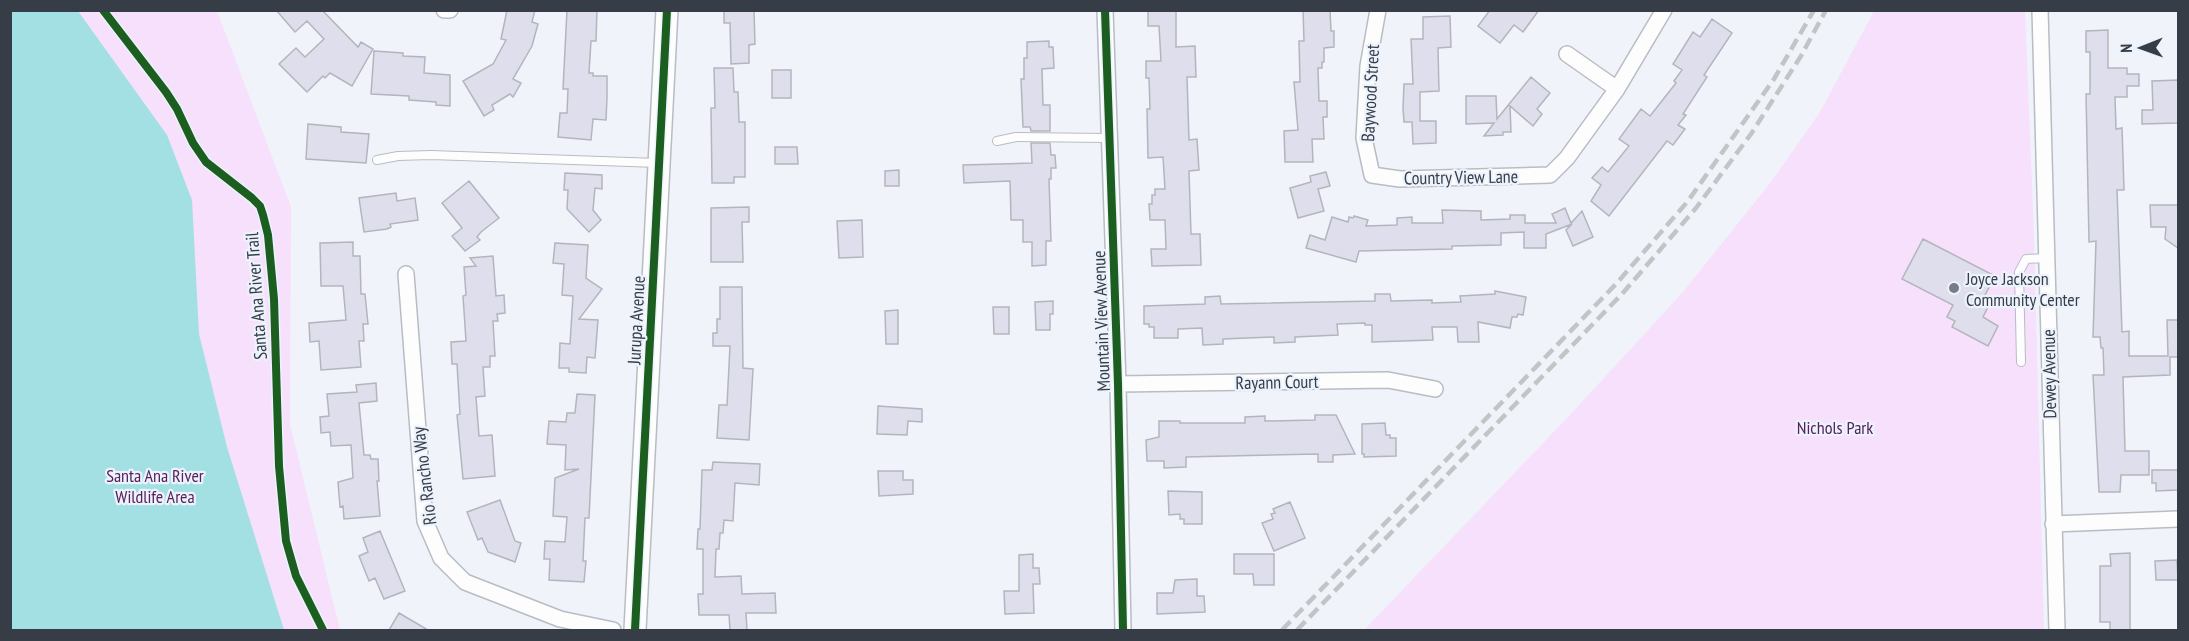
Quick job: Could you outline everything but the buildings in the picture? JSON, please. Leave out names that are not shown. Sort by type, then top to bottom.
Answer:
[{"type":"main road","name":"Jurupa Avenue","points":[[635,630],[667,10]]},
{"type":"street","name":"Mountain View Avenue","points":[[1105,10],[1118,384],[1123,630]]},
{"type":"street","name":"Baywood Street","points":[[1372,175],[1364,138],[1368,66],[1378,10]]},
{"type":"street","points":[[1567,54],[1617,89],[1664,10]]},
{"type":"street","name":"Dewey Avenue","points":[[2040,10],[2056,630]]},
{"type":"street","name":"Country View Lane","points":[[1372,175],[1400,179],[1550,175],[1566,158],[1617,89]]},
{"type":"street","name":"Rio Rancho Way","points":[[406,274],[425,521],[441,558],[465,582],[560,619],[613,630]]},
{"type":"street","name":"Rayann Court","points":[[1118,384],[1388,380],[1435,389]]},
{"type":"street","points":[[2053,524],[2178,519]]},
{"type":"lane","points":[[997,141],[1016,137],[1109,138]]},
{"type":"lane","points":[[377,160],[398,156],[431,155],[659,163]]},
{"type":"lane","points":[[2021,362],[2019,272],[2026,259],[2046,258]]},
{"type":"green space","name":"Santa Ana River Wildlife Area","points":[[10,11],[217,11],[291,207],[290,424],[340,630],[11,630]]},
{"type":"green space","name":"Nichols Park","points":[[1874,11],[2025,11],[2034,234],[2044,630],[1364,630],[1568,417],[1683,292],[1771,182],[1820,112]]},
{"type":"water","name":"Santa Ana River Wildlife Area","points":[[10,11],[78,11],[167,135],[192,200],[199,334],[227,447],[284,630],[11,630]]},
{"type":"railway","points":[[1282,630],[1616,284],[1688,201],[1774,79],[1814,10]]},
{"type":"railway","points":[[1297,630],[1622,294],[1696,208],[1751,134],[1801,56],[1826,10]]},
{"type":"cycle path","name":"Santa Ana River Trail","points":[[103,10],[166,92],[193,143],[206,162],[260,206],[268,235],[274,299],[279,466],[286,541],[296,576],[323,630]]},
{"type":"cycle path","points":[[635,630],[667,10]]},
{"type":"cycle path","points":[[1105,10],[1118,384],[1123,630]]},
{"type":"place","name":"Joyce Jackson Community Center","points":[[1954,288]]}]
